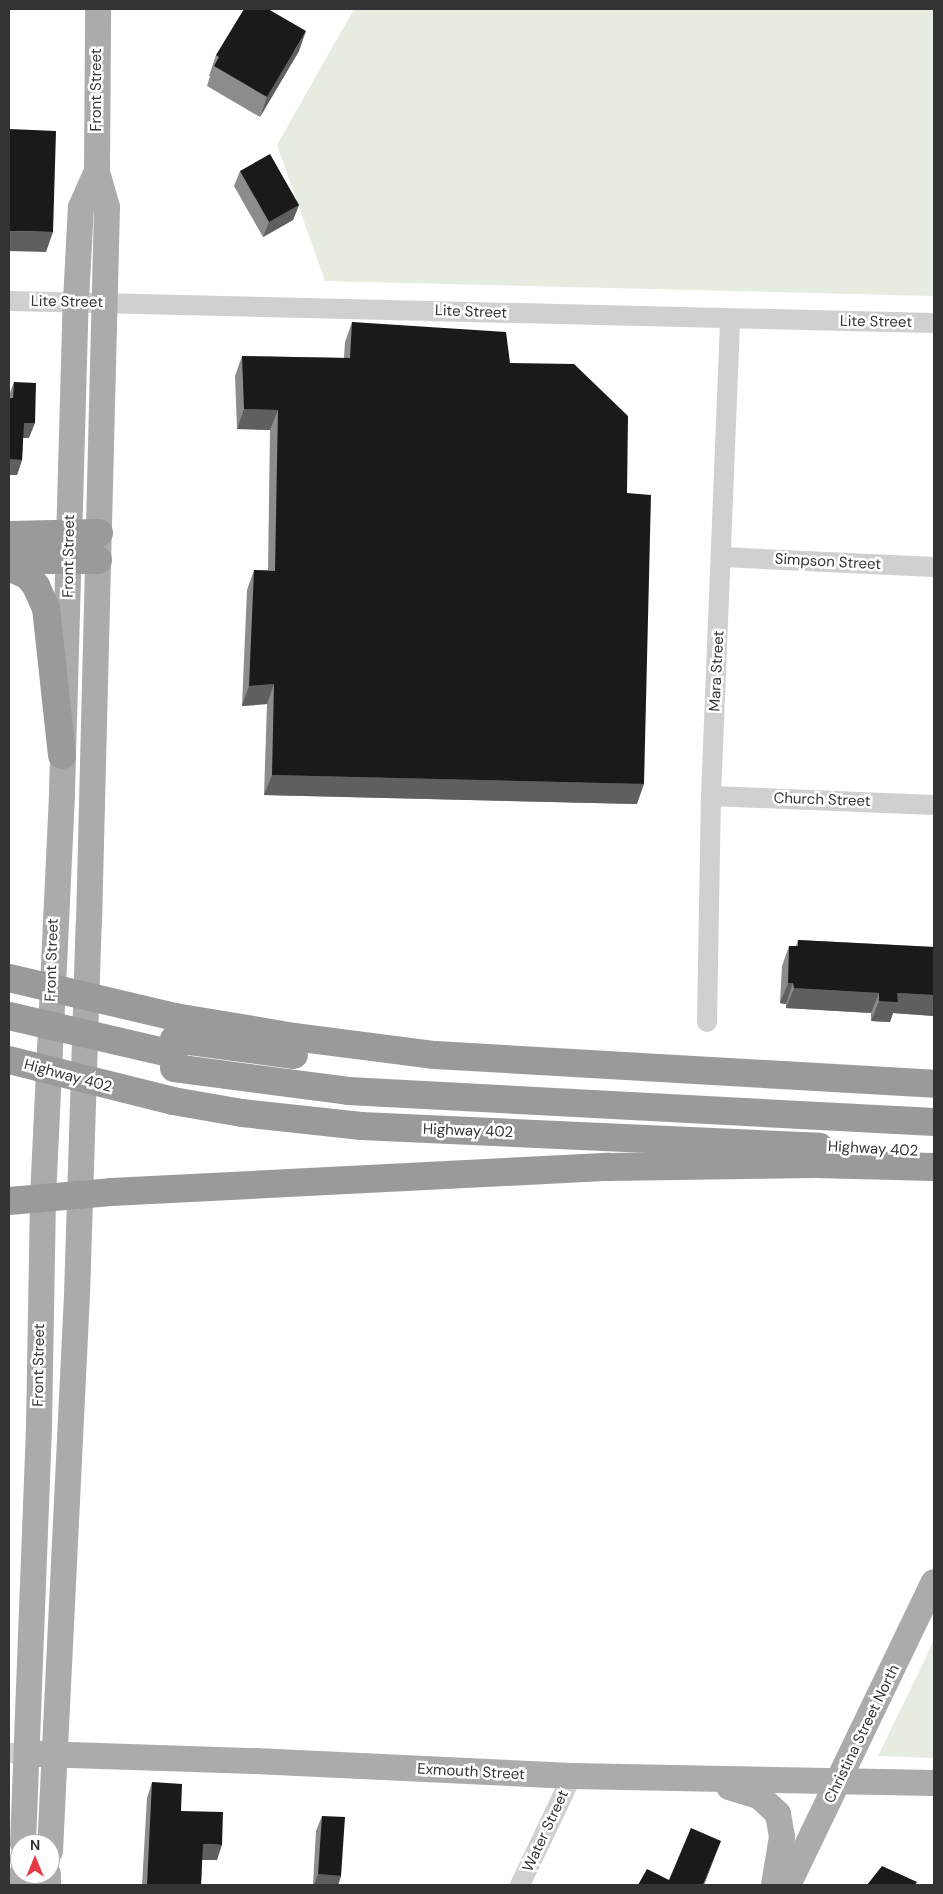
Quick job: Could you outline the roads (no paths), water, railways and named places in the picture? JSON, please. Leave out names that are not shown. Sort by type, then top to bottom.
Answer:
[{"type":"highway","points":[[9,560],[69,546],[99,533]]},
{"type":"highway","points":[[9,535],[69,546],[98,560]]},
{"type":"highway","points":[[9,567],[28,576],[36,586],[46,608],[62,755]]},
{"type":"highway","points":[[9,978],[274,1084],[368,1093],[934,1122]]},
{"type":"highway","points":[[9,1000],[174,1044]]},
{"type":"highway","points":[[9,1016],[352,1076],[934,1105]]},
{"type":"highway","points":[[9,1031],[174,1044],[294,1037],[426,1054],[628,1068],[934,1084]]},
{"type":"highway","name":"Highway 402","points":[[9,1060],[128,1092],[242,1113],[423,1130],[934,1152]]},
{"type":"highway","points":[[9,1073],[128,1092]]},
{"type":"highway","points":[[9,1201],[80,1195],[608,1167],[815,1164],[934,1167]]},
{"type":"main road","name":"Front Street","points":[[22,1834],[18,1753],[39,1427],[42,1198],[62,755],[69,546],[91,301],[107,207],[97,171],[98,9]]},
{"type":"main road","name":"Front Street","points":[[51,1834],[80,1195],[99,533],[91,301]]},
{"type":"main road","name":"Christina Street North","points":[[788,1885],[934,1582]]},
{"type":"main road","name":"Exmouth Street","points":[[18,1753],[255,1760],[572,1776],[934,1782]]},
{"type":"main road","points":[[694,1779],[748,1791],[770,1804],[778,1814],[782,1837],[774,1885]]},
{"type":"street","name":"Lite Street","points":[[9,301],[91,301],[934,324]]},
{"type":"street","name":"Mara Street","points":[[707,1022],[711,796],[730,319]]},
{"type":"street","name":"Simpson Street","points":[[722,557],[934,567]]},
{"type":"street","name":"Church Street","points":[[711,796],[934,805]]},
{"type":"street","name":"Water Street","points":[[520,1885],[572,1776]]}]
